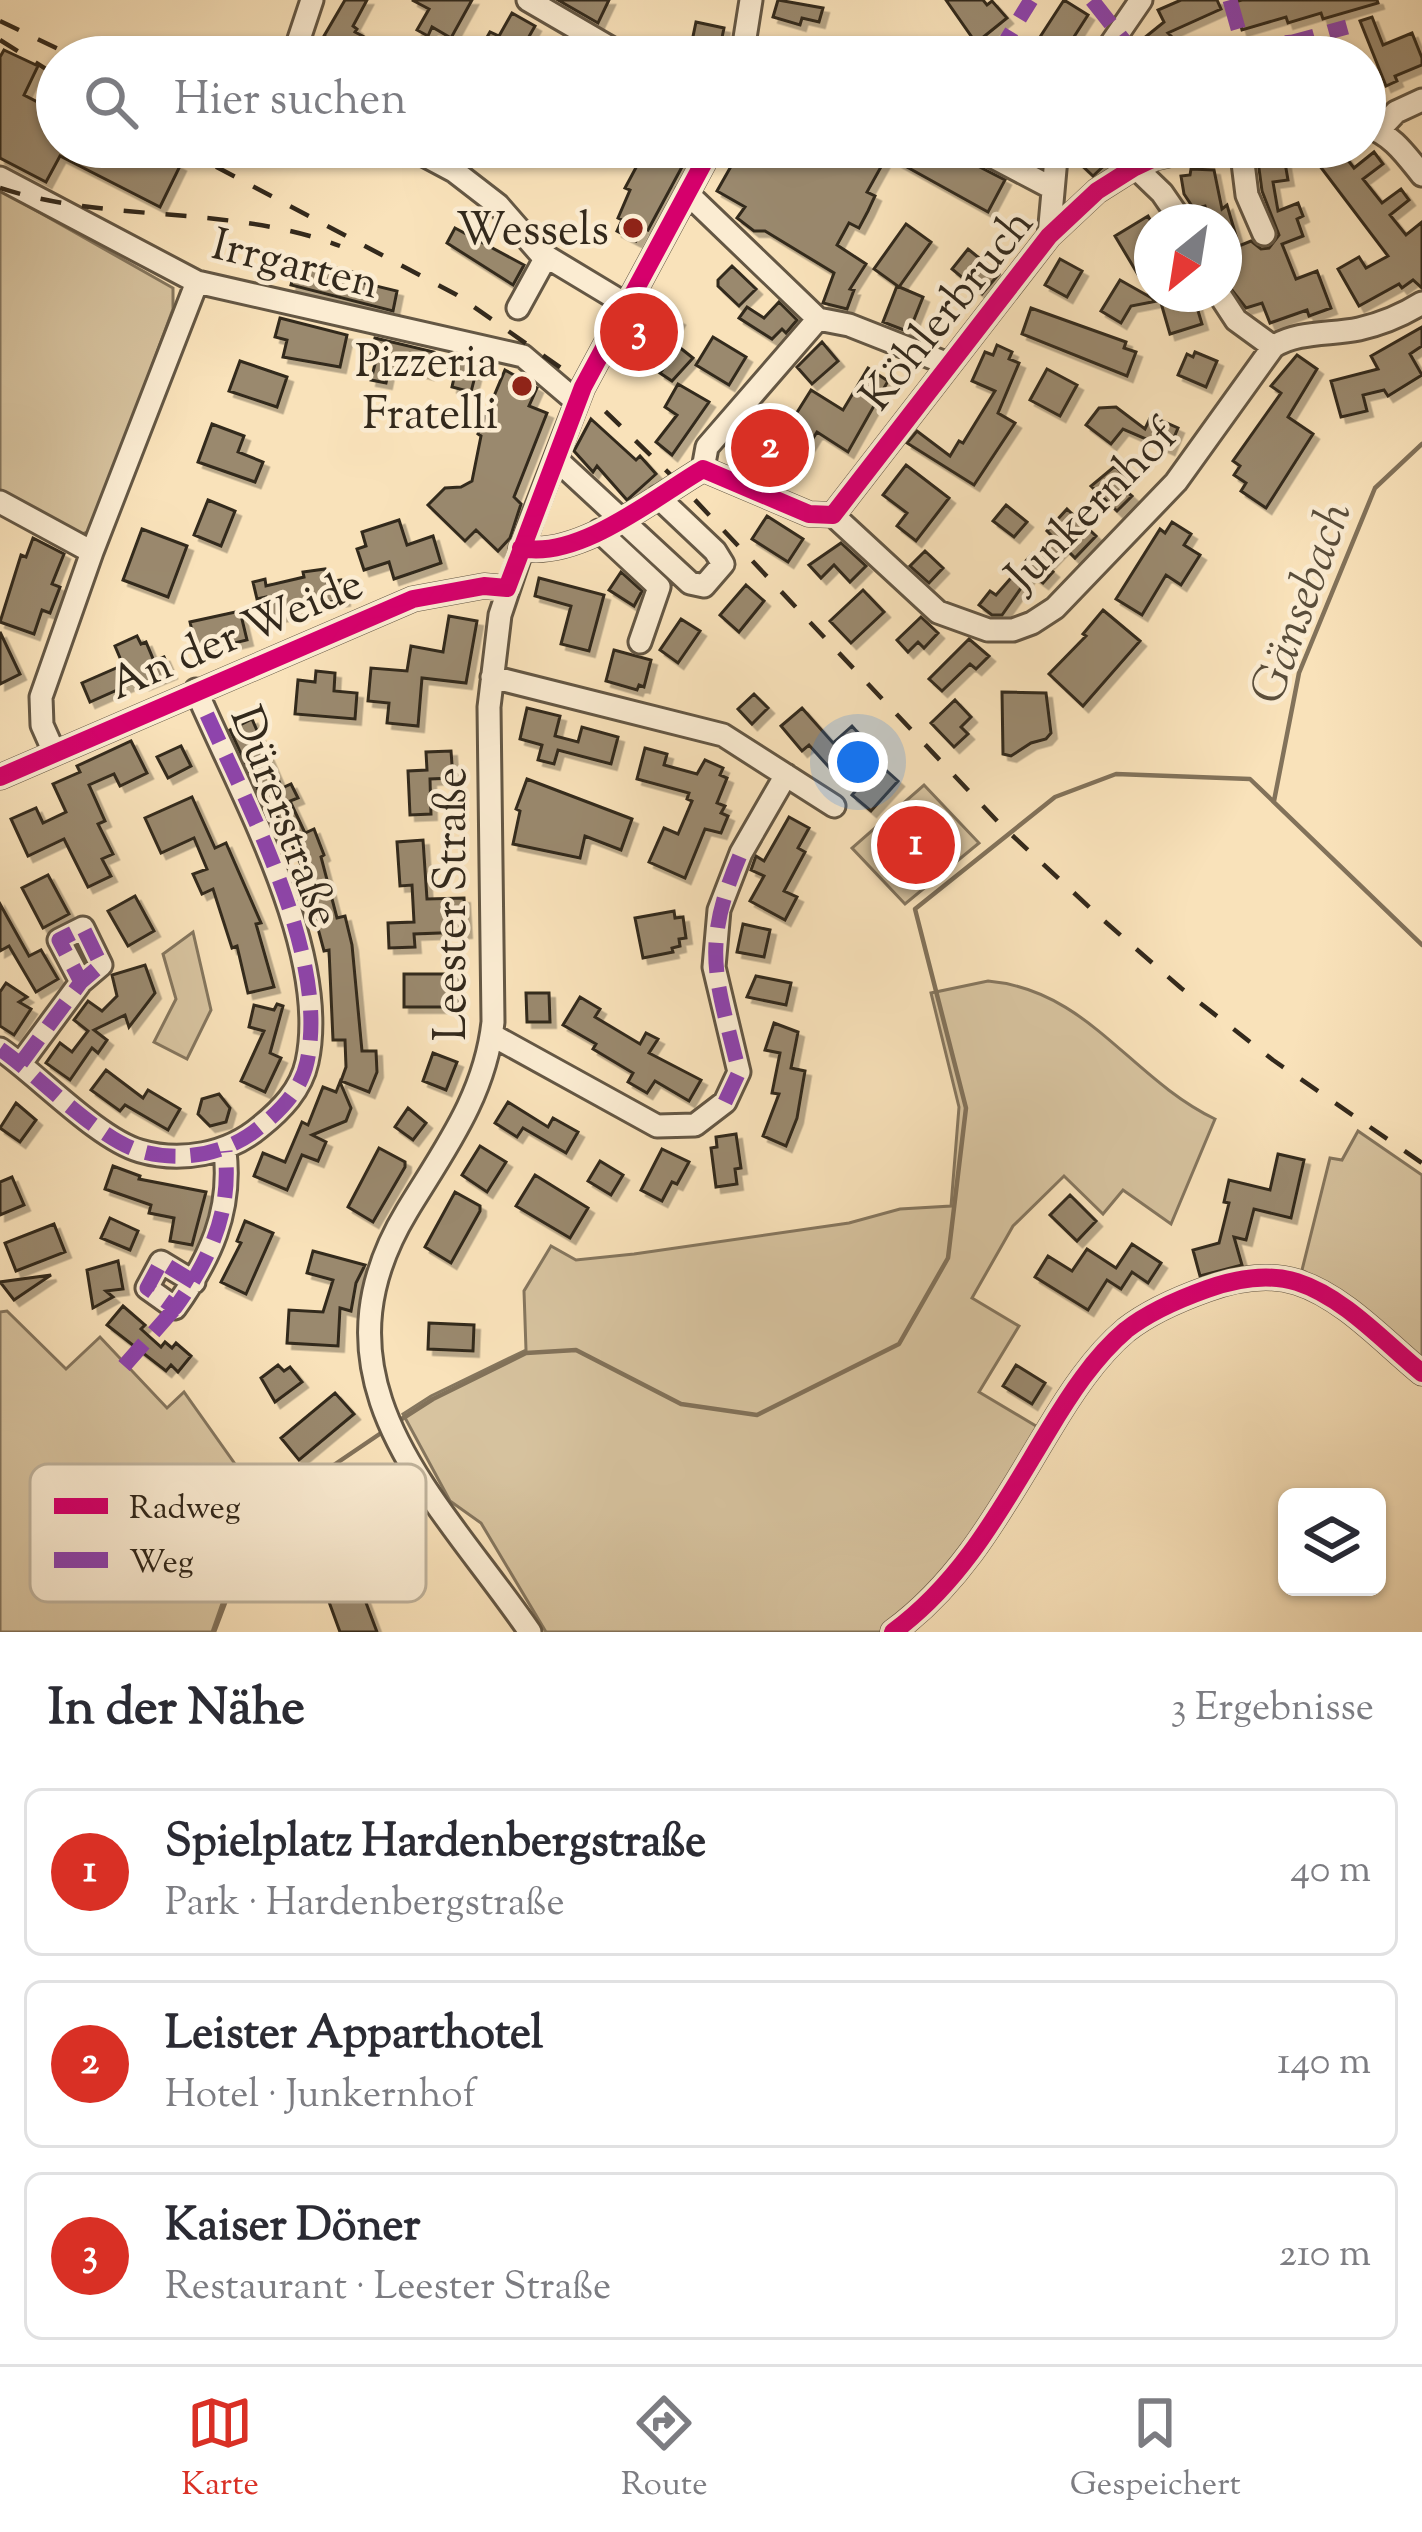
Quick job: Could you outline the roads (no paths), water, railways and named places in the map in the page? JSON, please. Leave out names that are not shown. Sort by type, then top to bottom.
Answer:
[{"type":"street","points":[[300,36],[312,0]]},
{"type":"street","points":[[528,0],[590,36]]},
{"type":"street","points":[[745,36],[751,0]]},
{"type":"street","points":[[1116,36],[1141,0]]},
{"type":"street","points":[[1386,119],[1422,100]]},
{"type":"street","points":[[1386,141],[1422,175]]},
{"type":"street","points":[[448,168],[498,205],[522,238],[546,257],[627,305]]},
{"type":"street","name":"Leester Straße","points":[[410,1464],[396,1444],[378,1397],[367,1324],[383,1253],[480,1087],[492,1035],[488,821],[492,677],[507,588],[577,402],[701,168]]},
{"type":"street","points":[[1014,168],[1052,188]]},
{"type":"street","points":[[1049,236],[1054,168]]},
{"type":"street","name":"Köhlerbruch","points":[[833,514],[1049,236],[1097,190],[1134,168]]},
{"type":"street","points":[[1147,168],[1170,204]]},
{"type":"street","points":[[1243,168],[1247,195],[1264,233]]},
{"type":"street","name":"Irrgarten","points":[[0,178],[197,282],[523,356],[577,402]]},
{"type":"street","points":[[687,193],[818,319],[850,325],[948,364]]},
{"type":"street","points":[[518,308],[546,257]]},
{"type":"street","points":[[54,752],[42,725],[41,697],[197,282]]},
{"type":"street","points":[[1231,312],[1273,347],[1299,337],[1361,328],[1403,315],[1422,303]]},
{"type":"street","points":[[521,548],[547,551],[599,531],[703,469],[707,447],[818,319]]},
{"type":"street","name":"Junkernhof","points":[[703,469],[809,514],[833,514],[938,612],[988,629],[1013,630],[1055,608],[1176,482],[1273,347]]},
{"type":"street","points":[[556,459],[690,583],[704,586],[723,564],[658,497]]},
{"type":"street","points":[[0,502],[92,552]]},
{"type":"street","points":[[599,531],[659,586],[640,642]]},
{"type":"street","name":"An der Weide","points":[[0,777],[413,599],[484,586],[507,588]]},
{"type":"street","points":[[492,677],[723,735],[834,806]]},
{"type":"street","name":"Dürerstraße","points":[[196,690],[283,889],[309,992],[307,1065],[287,1105],[225,1151]]},
{"type":"street","points":[[492,1035],[657,1126],[695,1125],[725,1102],[740,1072],[714,967],[719,910],[741,853],[786,776]]},
{"type":"street","points":[[21,1064],[81,982]]},
{"type":"street","points":[[0,1049],[114,1139],[139,1151],[166,1155],[225,1151],[229,1183],[218,1236],[194,1282]]},
{"type":"street","points":[[893,1632],[928,1606],[973,1553],[1082,1378],[1126,1330],[1159,1310],[1225,1283],[1262,1277],[1294,1281],[1339,1304],[1422,1373]]},
{"type":"street","name":"Leester Straße","points":[[426,1486],[530,1632]]},
{"type":"waterway","name":"Gänsebach","points":[[1274,801],[1299,673],[1375,488],[1422,444]]},
{"type":"waterway","points":[[397,1422],[526,1353],[576,1350],[681,1404],[757,1415],[899,1344],[948,1258],[966,1108],[915,909],[1055,797],[1116,774],[1250,779],[1422,945]]},
{"type":"waterway","points":[[335,1464],[387,1429]]},
{"type":"waterway","points":[[214,1632],[225,1602]]},
{"type":"railway","points":[[0,21],[36,38]]},
{"type":"railway","points":[[0,40],[36,63]]},
{"type":"railway","points":[[218,168],[457,295],[561,368],[679,483],[999,823],[1102,919],[1273,1060],[1422,1163]]},
{"type":"railway","points":[[0,188],[84,206],[256,224],[340,246]]},
{"type":"place","name":"Wessels","points":[[633,228]]},
{"type":"place","name":"Kaiser Döner","points":[[639,332]]},
{"type":"place","name":"Pizzeria Fratelli","points":[[522,386]]},
{"type":"place","name":"Leister Apparthotel","points":[[770,448]]},
{"type":"place","name":"Spielplatz Hardenbergstraße","points":[[916,845]]}]
